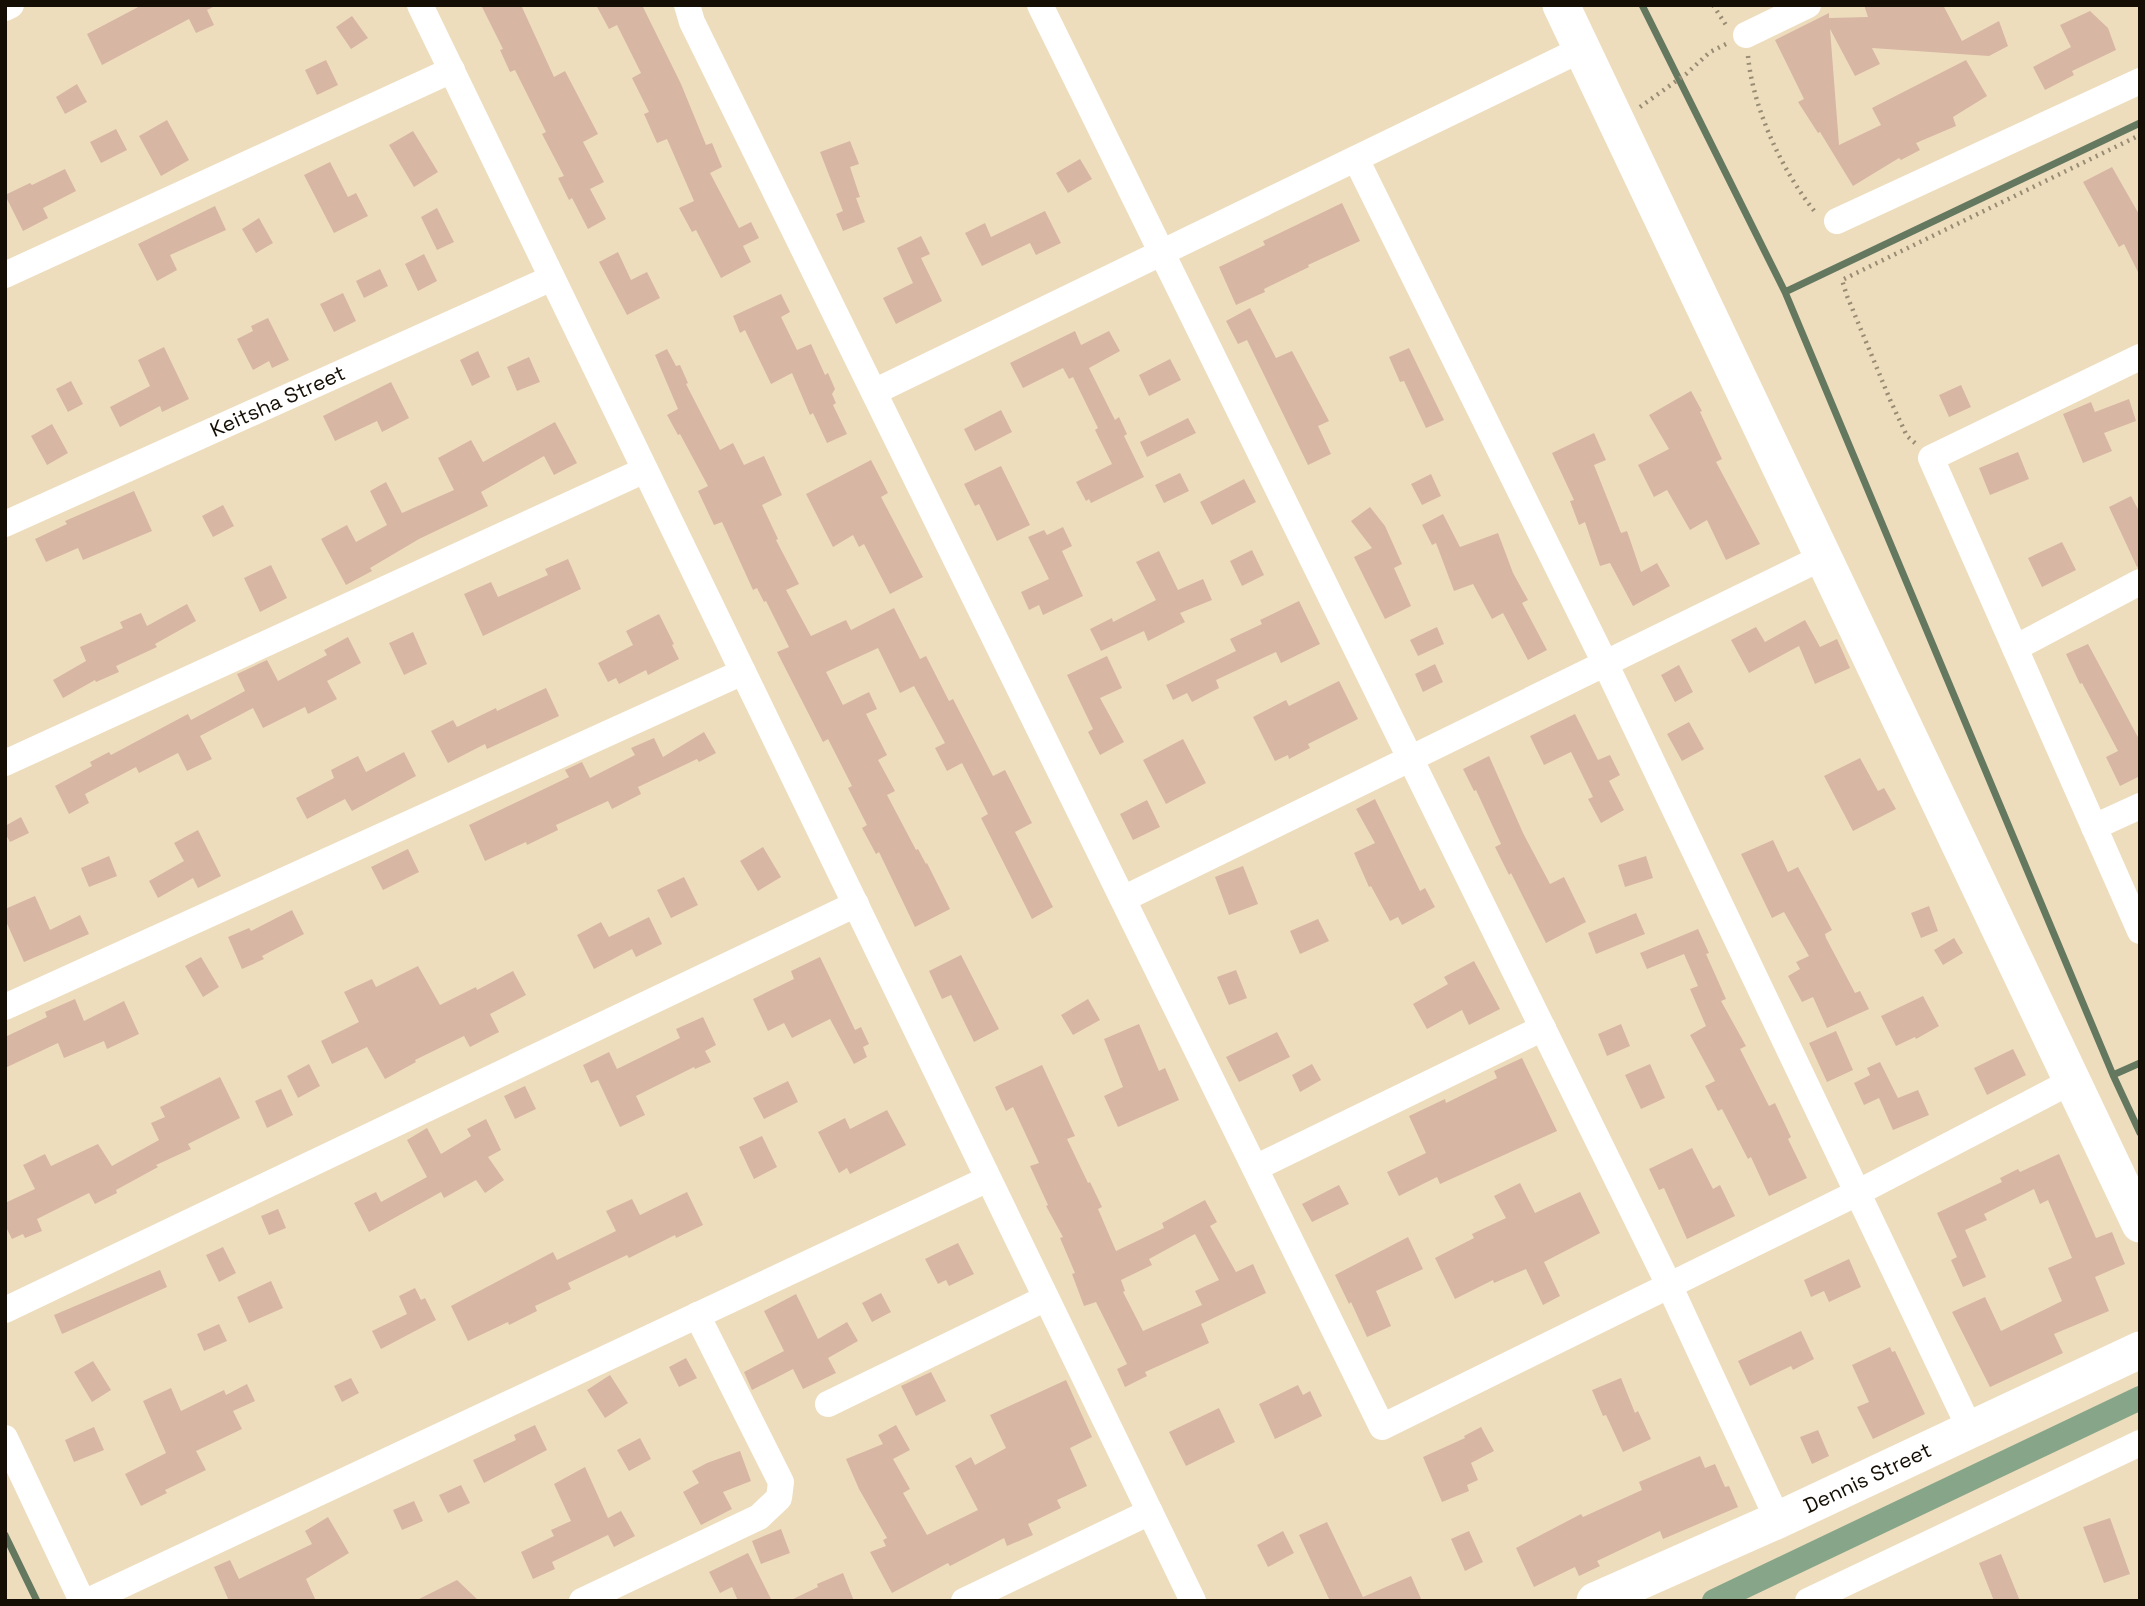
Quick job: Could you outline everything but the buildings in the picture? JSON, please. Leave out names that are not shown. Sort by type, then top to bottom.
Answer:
[{"type":"street","points":[[5,8],[11,5]]},
{"type":"street","points":[[420,5],[1193,1601]]},
{"type":"street","points":[[687,5],[692,22],[1382,1427],[1857,1193],[2072,1081]]},
{"type":"street","points":[[1040,5],[1669,1285],[1778,1520]]},
{"type":"street","points":[[1561,5],[2140,1224]]},
{"type":"street","points":[[1746,35],[1808,5]]},
{"type":"street","points":[[874,392],[1582,49]]},
{"type":"street","points":[[5,275],[452,70]]},
{"type":"street","points":[[1837,221],[2140,81]]},
{"type":"street","points":[[1356,159],[1605,663],[1971,1430]]},
{"type":"street","name":"Keitsha Street","points":[[5,524],[552,278]]},
{"type":"street","points":[[2140,357],[1931,458],[2140,930]]},
{"type":"street","points":[[5,763],[645,470]]},
{"type":"street","points":[[1123,899],[1823,557]]},
{"type":"street","points":[[2015,648],[2140,582]]},
{"type":"street","points":[[5,1007],[743,672]]},
{"type":"street","points":[[2094,827],[2140,806]]},
{"type":"street","points":[[5,1310],[856,904]]},
{"type":"street","points":[[1255,1168],[1543,1028]]},
{"type":"street","points":[[89,1601],[988,1179]]},
{"type":"street","points":[[828,1404],[1046,1298]]},
{"type":"street","points":[[582,1601],[759,1517],[779,1498],[782,1482],[697,1315]]},
{"type":"street","name":"Dennis Street","points":[[1595,1601],[1778,1520],[2140,1350]]},
{"type":"street","points":[[5,1438],[82,1601]]},
{"type":"street","points":[[1808,1601],[2140,1443]]},
{"type":"street","points":[[964,1601],[1150,1512]]},
{"type":"path","points":[[1636,110],[1686,74],[1710,52],[1746,35],[1749,72],[1754,91],[1778,152],[1800,193],[1817,214],[1837,221]]},
{"type":"path","points":[[1931,458],[1908,436],[1846,296],[1842,280],[2140,135]]},
{"type":"waterway","points":[[1642,5],[1785,292],[2113,1075],[2140,1133]]},
{"type":"waterway","points":[[1785,292],[2140,123]]},
{"type":"waterway","points":[[2113,1075],[2140,1063]]},
{"type":"waterway","points":[[1714,1601],[2140,1398]]},
{"type":"waterway","points":[[5,1535],[37,1601]]}]
